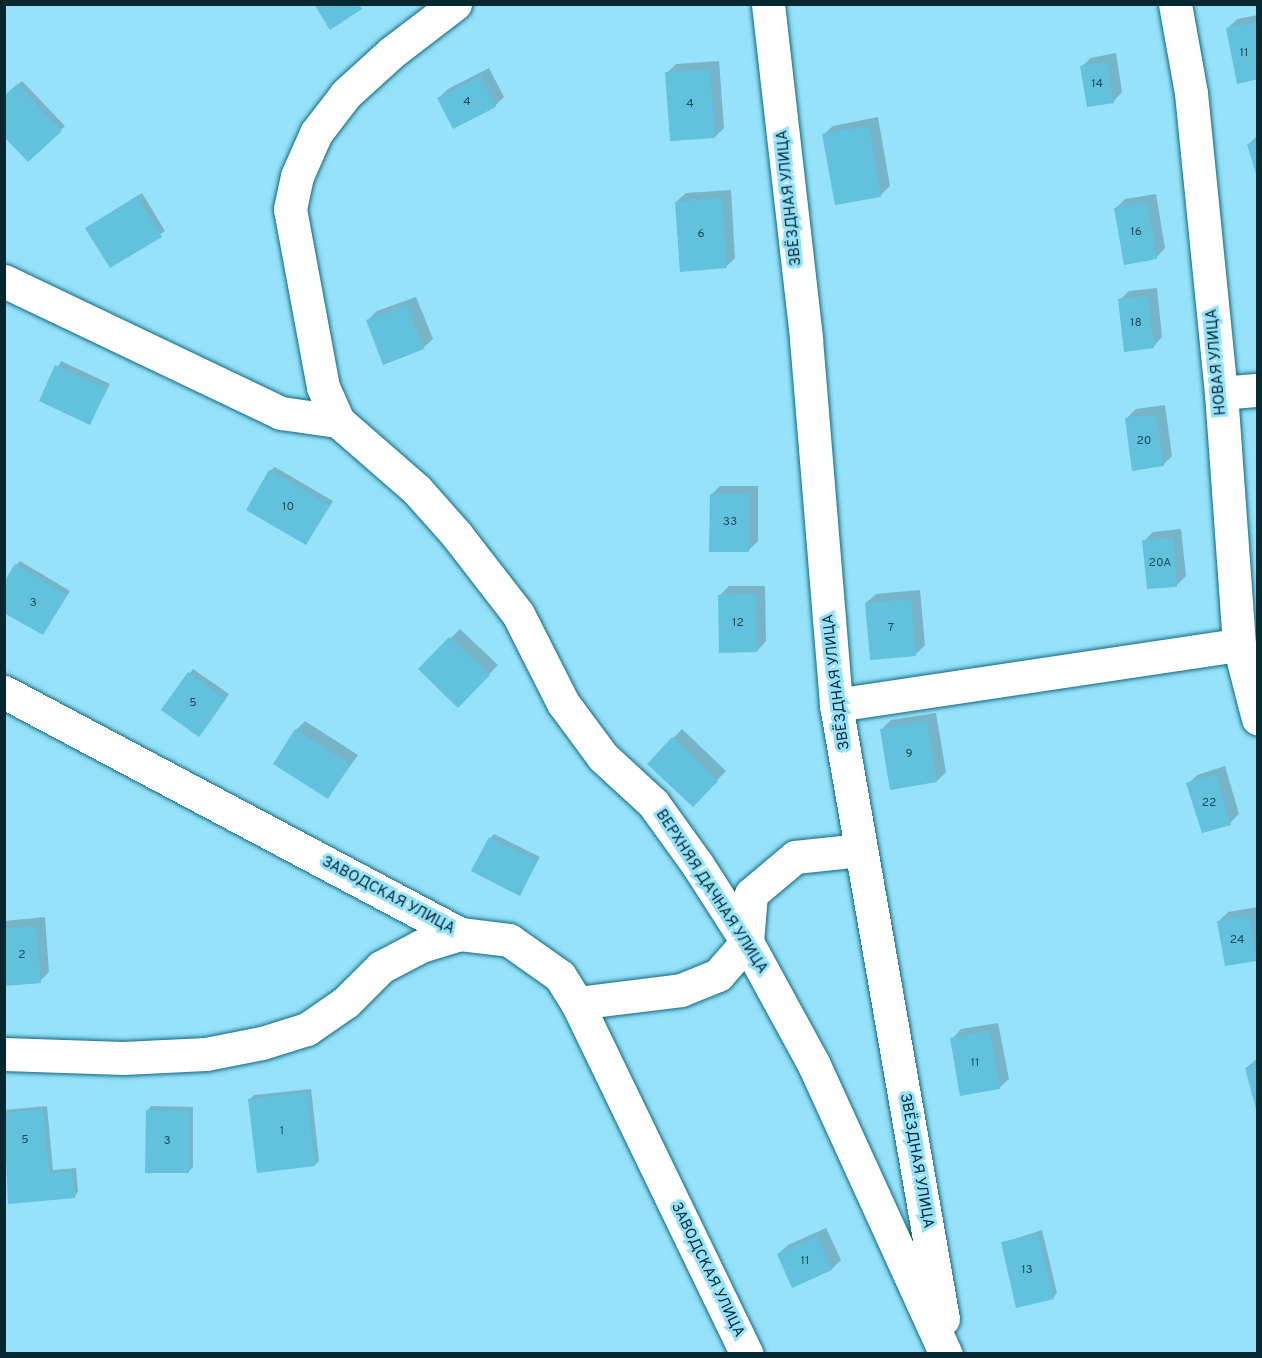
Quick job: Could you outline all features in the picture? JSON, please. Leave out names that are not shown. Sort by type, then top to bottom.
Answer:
[{"type":"street","name":"ВЕРХНЯЯ ДАЧНАЯ УЛИЦА","points":[[455,4],[391,53],[346,94],[316,133],[297,176],[290,209],[323,387],[338,421],[417,490],[456,534],[518,614],[563,703],[603,757],[653,803],[747,942],[814,1065],[948,1353]]},
{"type":"street","name":"ЗВЁЗДНАЯ УЛИЦА","points":[[768,4],[806,339],[836,705],[948,1353]]},
{"type":"street","name":"НОВАЯ УЛИЦА","points":[[1175,4],[1191,93],[1221,393],[1239,645],[1257,719]]},
{"type":"street","points":[[4,280],[281,413],[338,421]]},
{"type":"street","points":[[1221,393],[1257,390]]},
{"type":"street","points":[[836,705],[1239,645]]},
{"type":"street","name":"ЗАВОДСКАЯ УЛИЦА","points":[[4,692],[460,934],[509,940],[560,976],[577,1003],[747,1353]]},
{"type":"street","points":[[577,1003],[681,990],[718,975],[747,942],[751,894],[795,856],[861,850]]},
{"type":"street","points":[[4,1054],[123,1058],[206,1054],[262,1043],[307,1029],[346,1002],[381,967],[421,946],[460,934]]},
{"type":"building","points":[[314,4],[359,4],[362,9],[330,30]]},
{"type":"building","points":[[1258,22],[1258,79],[1237,84],[1226,28]]},
{"type":"building","points":[[1107,62],[1114,103],[1087,107],[1080,66]]},
{"type":"building","points":[[710,69],[715,138],[670,141],[665,72]]},
{"type":"building","points":[[480,76],[496,107],[453,129],[437,98]]},
{"type":"building","points":[[17,84],[62,131],[28,162],[4,137],[4,96]]},
{"type":"building","points":[[869,126],[881,197],[835,205],[822,134]]},
{"type":"building","points":[[1258,141],[1258,177],[1257,177],[1247,144]]},
{"type":"building","points":[[137,196],[162,237],[110,268],[85,228]]},
{"type":"building","points":[[722,198],[727,268],[680,272],[675,202]]},
{"type":"building","points":[[1147,202],[1157,259],[1124,265],[1114,208]]},
{"type":"building","points":[[1148,296],[1154,348],[1124,352],[1118,299]]},
{"type":"building","points":[[407,305],[424,349],[383,365],[366,320]]},
{"type":"building","points":[[55,365],[107,388],[90,425],[39,401]]},
{"type":"building","points":[[1156,414],[1164,466],[1132,471],[1125,418]]},
{"type":"building","points":[[269,470],[330,505],[306,545],[246,510]]},
{"type":"building","points":[[710,494],[750,494],[749,552],[709,552]]},
{"type":"building","points":[[1173,538],[1177,587],[1147,589],[1142,540]]},
{"type":"building","points":[[15,564],[67,595],[43,635],[4,613],[4,582]]},
{"type":"building","points":[[756,594],[757,652],[719,653],[718,595]]},
{"type":"building","points":[[911,599],[916,656],[870,660],[865,603]]},
{"type":"building","points":[[449,637],[490,675],[458,708],[418,669]]},
{"type":"building","points":[[188,672],[226,699],[199,737],[161,710]]},
{"type":"building","points":[[927,721],[937,782],[890,790],[880,729]]},
{"type":"building","points":[[295,729],[350,764],[328,799],[273,764]]},
{"type":"building","points":[[672,737],[718,781],[693,807],[647,764]]},
{"type":"building","points":[[1216,774],[1231,825],[1202,833],[1186,783]]},
{"type":"building","points":[[489,837],[537,861],[520,896],[471,871]]},
{"type":"building","points":[[1249,916],[1257,961],[1225,966],[1217,921]]},
{"type":"building","points":[[36,926],[41,983],[4,986],[4,928]]},
{"type":"building","points":[[990,1031],[1000,1089],[960,1096],[950,1038]]},
{"type":"building","points":[[1258,1064],[1258,1113],[1257,1113],[1245,1068]]},
{"type":"building","points":[[307,1092],[315,1166],[257,1173],[248,1099]]},
{"type":"building","points":[[43,1109],[49,1173],[72,1171],[75,1198],[8,1204],[4,1113]]},
{"type":"building","points":[[146,1110],[189,1110],[189,1173],[145,1173]]},
{"type":"building","points":[[1038,1234],[1054,1299],[1016,1308],[1001,1242]]},
{"type":"building","points":[[817,1236],[832,1270],[792,1288],[777,1254]]}]
